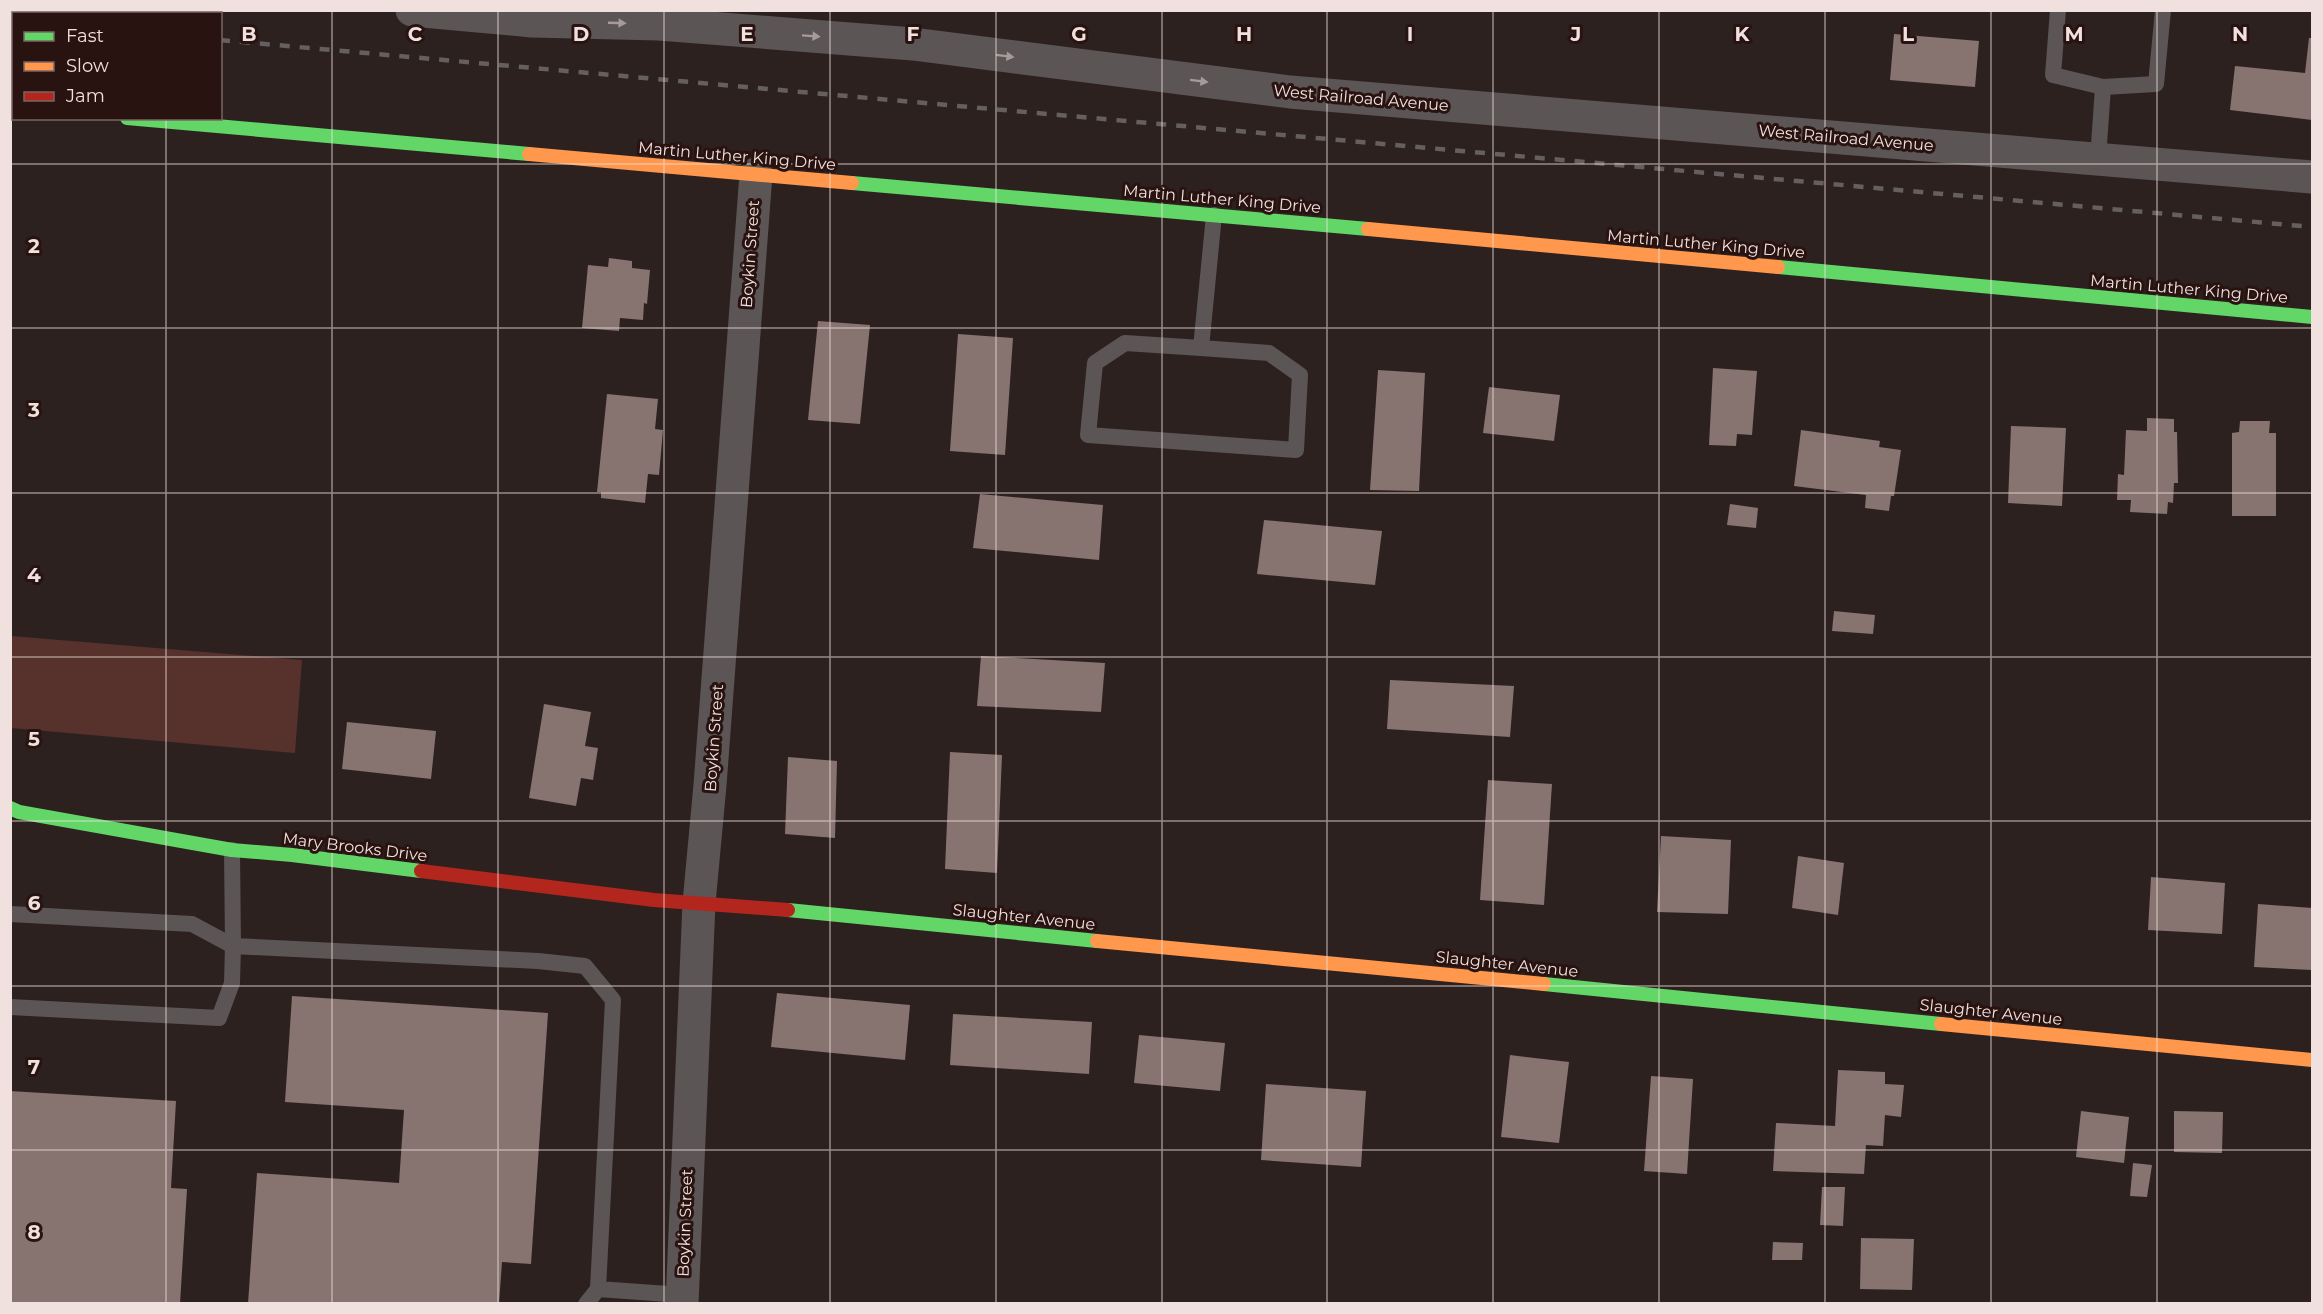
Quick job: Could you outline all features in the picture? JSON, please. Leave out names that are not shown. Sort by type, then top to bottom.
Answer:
[{"type":"street","name":"West Railroad Avenue","points":[[412,10],[532,21],[659,24],[913,44],[1290,92],[2313,177]]},
{"type":"street","name":"Martin Luther King Drive","points":[[149,120],[1214,215],[2313,317]]},
{"type":"street","name":"Boykin Street","points":[[682,1299],[699,903],[756,174]]},
{"type":"street","name":"Mary Brooks Drive","points":[[10,808],[18,812],[232,850],[292,855],[654,900],[699,903]]},
{"type":"street","name":"Slaughter Avenue","points":[[699,903],[2313,1060]]},
{"type":"lane","points":[[2058,10],[2053,75],[2103,87],[2156,84],[2163,10]]},
{"type":"lane","points":[[2098,159],[2103,87]]},
{"type":"lane","points":[[1201,348],[1214,215]]},
{"type":"lane","points":[[1125,343],[1201,348],[1269,353],[1300,375],[1296,450],[1088,435],[1095,363],[1125,343]]},
{"type":"lane","points":[[10,1007],[219,1018],[232,983],[234,946],[232,850]]},
{"type":"lane","points":[[10,914],[192,924],[234,946],[538,961],[585,966],[613,1000],[597,1289],[586,1304]]},
{"type":"lane","points":[[597,1289],[682,1299]]},
{"type":"shaded area","points":[[11,636],[302,660],[295,753],[11,728]]},
{"type":"building","points":[[1894,34],[1979,41],[1975,87],[1890,80]]},
{"type":"building","points":[[2309,38],[2312,38],[2312,120],[2230,110],[2235,66],[2305,73]]},
{"type":"building","points":[[609,258],[632,261],[632,268],[650,270],[643,320],[620,318],[619,331],[582,328],[588,265],[608,267]]},
{"type":"building","points":[[818,321],[870,325],[860,424],[808,420]]},
{"type":"building","points":[[958,334],[1013,338],[1005,455],[950,451]]},
{"type":"building","points":[[1713,368],[1757,371],[1752,435],[1737,434],[1736,446],[1709,445]]},
{"type":"building","points":[[1378,370],[1425,373],[1419,491],[1370,490]]},
{"type":"building","points":[[1489,387],[1560,395],[1554,441],[1483,433]]},
{"type":"building","points":[[607,394],[658,399],[655,429],[663,430],[659,475],[648,474],[645,503],[601,498],[601,492],[597,492]]},
{"type":"building","points":[[2147,418],[2174,419],[2174,432],[2177,432],[2178,483],[2174,483],[2173,503],[2168,502],[2167,514],[2130,512],[2131,500],[2117,500],[2118,474],[2124,475],[2126,430],[2147,431]]},
{"type":"building","points":[[2240,421],[2270,421],[2269,433],[2276,433],[2276,516],[2232,516],[2232,433],[2239,432]]},
{"type":"building","points":[[2011,426],[2066,428],[2062,506],[2008,503]]},
{"type":"building","points":[[1801,430],[1880,441],[1879,447],[1901,450],[1894,496],[1891,496],[1889,511],[1865,508],[1866,495],[1794,486]]},
{"type":"building","points":[[980,494],[1103,505],[1099,560],[973,548]]},
{"type":"building","points":[[1730,504],[1758,508],[1756,528],[1727,525]]},
{"type":"building","points":[[1264,520],[1382,531],[1375,585],[1257,574]]},
{"type":"building","points":[[1834,611],[1875,615],[1873,634],[1832,631]]},
{"type":"building","points":[[981,656],[1105,663],[1101,712],[977,706]]},
{"type":"building","points":[[1390,680],[1514,686],[1510,737],[1387,729]]},
{"type":"building","points":[[544,704],[591,712],[585,746],[598,748],[593,780],[581,778],[576,806],[529,798]]},
{"type":"building","points":[[347,722],[436,731],[431,779],[342,769]]},
{"type":"building","points":[[950,752],[1002,755],[997,873],[945,869]]},
{"type":"building","points":[[788,757],[837,761],[835,838],[785,834]]},
{"type":"building","points":[[1488,780],[1552,784],[1544,905],[1480,900]]},
{"type":"building","points":[[1661,836],[1731,840],[1728,914],[1657,912]]},
{"type":"building","points":[[1798,856],[1844,863],[1838,915],[1792,908]]},
{"type":"building","points":[[2151,877],[2225,883],[2222,934],[2148,930]]},
{"type":"building","points":[[2258,904],[2312,908],[2312,970],[2254,967]]},
{"type":"building","points":[[777,993],[910,1005],[905,1060],[771,1047]]},
{"type":"building","points":[[292,996],[548,1013],[531,1264],[502,1262],[499,1304],[248,1304],[257,1173],[399,1183],[404,1110],[285,1102]]},
{"type":"building","points":[[953,1014],[1092,1022],[1089,1074],[950,1065]]},
{"type":"building","points":[[1139,1035],[1225,1043],[1220,1091],[1134,1083]]},
{"type":"building","points":[[1510,1055],[1569,1062],[1559,1143],[1501,1137]]},
{"type":"building","points":[[1838,1070],[1885,1072],[1885,1084],[1904,1085],[1901,1117],[1885,1115],[1883,1146],[1866,1145],[1864,1174],[1773,1171],[1776,1123],[1835,1126]]},
{"type":"building","points":[[1651,1076],[1693,1079],[1687,1174],[1644,1171]]},
{"type":"building","points":[[1266,1084],[1366,1091],[1361,1167],[1261,1160]]},
{"type":"building","points":[[10,1091],[176,1101],[171,1188],[187,1189],[180,1304],[10,1304]]},
{"type":"building","points":[[2081,1111],[2129,1117],[2124,1163],[2076,1157]]},
{"type":"building","points":[[2174,1111],[2223,1112],[2222,1153],[2174,1152]]},
{"type":"building","points":[[2133,1163],[2152,1165],[2147,1197],[2130,1196]]},
{"type":"building","points":[[1822,1187],[1845,1187],[1843,1226],[1820,1225]]},
{"type":"building","points":[[1861,1238],[1914,1239],[1912,1290],[1860,1289]]},
{"type":"building","points":[[1773,1242],[1803,1243],[1802,1260],[1772,1260]]},
{"type":"railway","points":[[222,40],[2312,227]]},
{"type":"traffic: fast","points":[[149,120],[529,154]]},
{"type":"traffic: fast","points":[[852,183],[1368,229]]},
{"type":"traffic: fast","points":[[1778,267],[2312,317]]},
{"type":"traffic: fast","points":[[10,808],[19,812],[232,850],[421,871]]},
{"type":"traffic: fast","points":[[788,910],[1097,941]]},
{"type":"traffic: fast","points":[[1544,984],[1941,1024]]},
{"type":"traffic: slow","points":[[529,154],[852,183]]},
{"type":"traffic: slow","points":[[1368,229],[1778,267]]},
{"type":"traffic: slow","points":[[1097,941],[1544,984]]},
{"type":"traffic: slow","points":[[1941,1024],[2312,1060]]},
{"type":"traffic: jam","points":[[421,871],[654,900],[788,910]]}]
